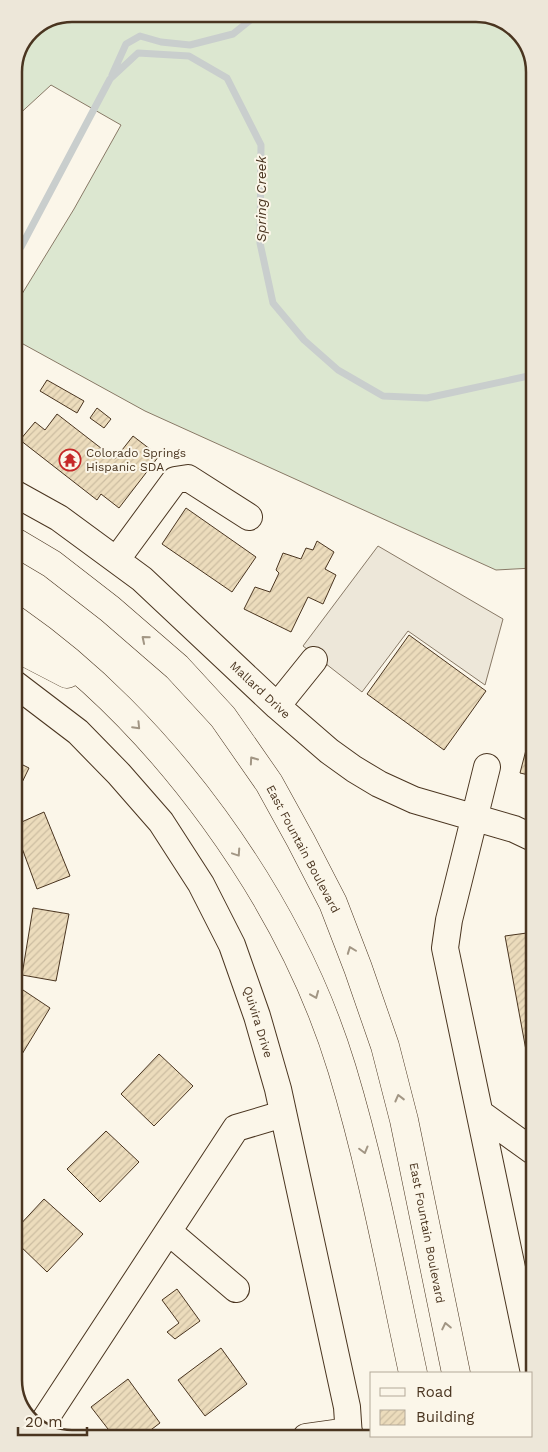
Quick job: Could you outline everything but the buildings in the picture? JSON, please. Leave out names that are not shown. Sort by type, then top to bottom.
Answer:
[{"type":"highway","name":"East Fountain Boulevard","points":[[23,547],[52,564],[110,609],[177,667],[223,717],[269,783],[301,841],[333,903],[385,1046],[404,1120],[456,1372]]},
{"type":"highway","points":[[23,625],[48,643],[102,691],[140,728],[175,768],[219,826],[282,925],[314,992],[341,1067],[367,1163],[414,1372]]},
{"type":"highway","points":[[23,651],[102,691]]},
{"type":"street","points":[[116,559],[175,480],[188,478],[248,517]]},
{"type":"street","name":"Mallard Drive","points":[[23,498],[59,518],[116,559],[156,592],[277,706],[329,751],[354,769],[379,784],[414,800],[514,829],[526,835]]},
{"type":"street","points":[[277,706],[314,660]]},
{"type":"street","name":"Quivira Drive","points":[[23,690],[78,732],[120,774],[161,822],[201,884],[232,945],[257,1016],[284,1114],[346,1407],[349,1430]]},
{"type":"street","points":[[487,767],[449,920],[445,948],[526,1335]]},
{"type":"street","points":[[44,1420],[236,1128],[284,1114]]},
{"type":"street","points":[[480,1114],[526,1146]]},
{"type":"street","points":[[169,1232],[236,1288]]},
{"type":"green space","points":[[73,22],[485,23],[500,29],[513,40],[522,54],[526,73],[526,568],[496,570],[145,411],[23,344],[23,293],[74,209],[121,125],[51,85],[23,111],[24,60],[33,42],[48,29],[63,23]]},
{"type":"shaded area","points":[[378,546],[503,619],[485,685],[408,631],[362,692],[303,646]]},
{"type":"waterway","points":[[112,75],[126,44],[140,36],[161,42],[190,45],[233,34],[247,22]]},
{"type":"waterway","name":"Spring Creek","points":[[23,243],[110,79],[138,53],[189,56],[227,78],[261,145],[260,243],[273,303],[304,340],[338,370],[383,396],[427,398],[526,377]]},
{"type":"place","name":"Colorado Springs Hispanic SDA","points":[[70,460]]}]
